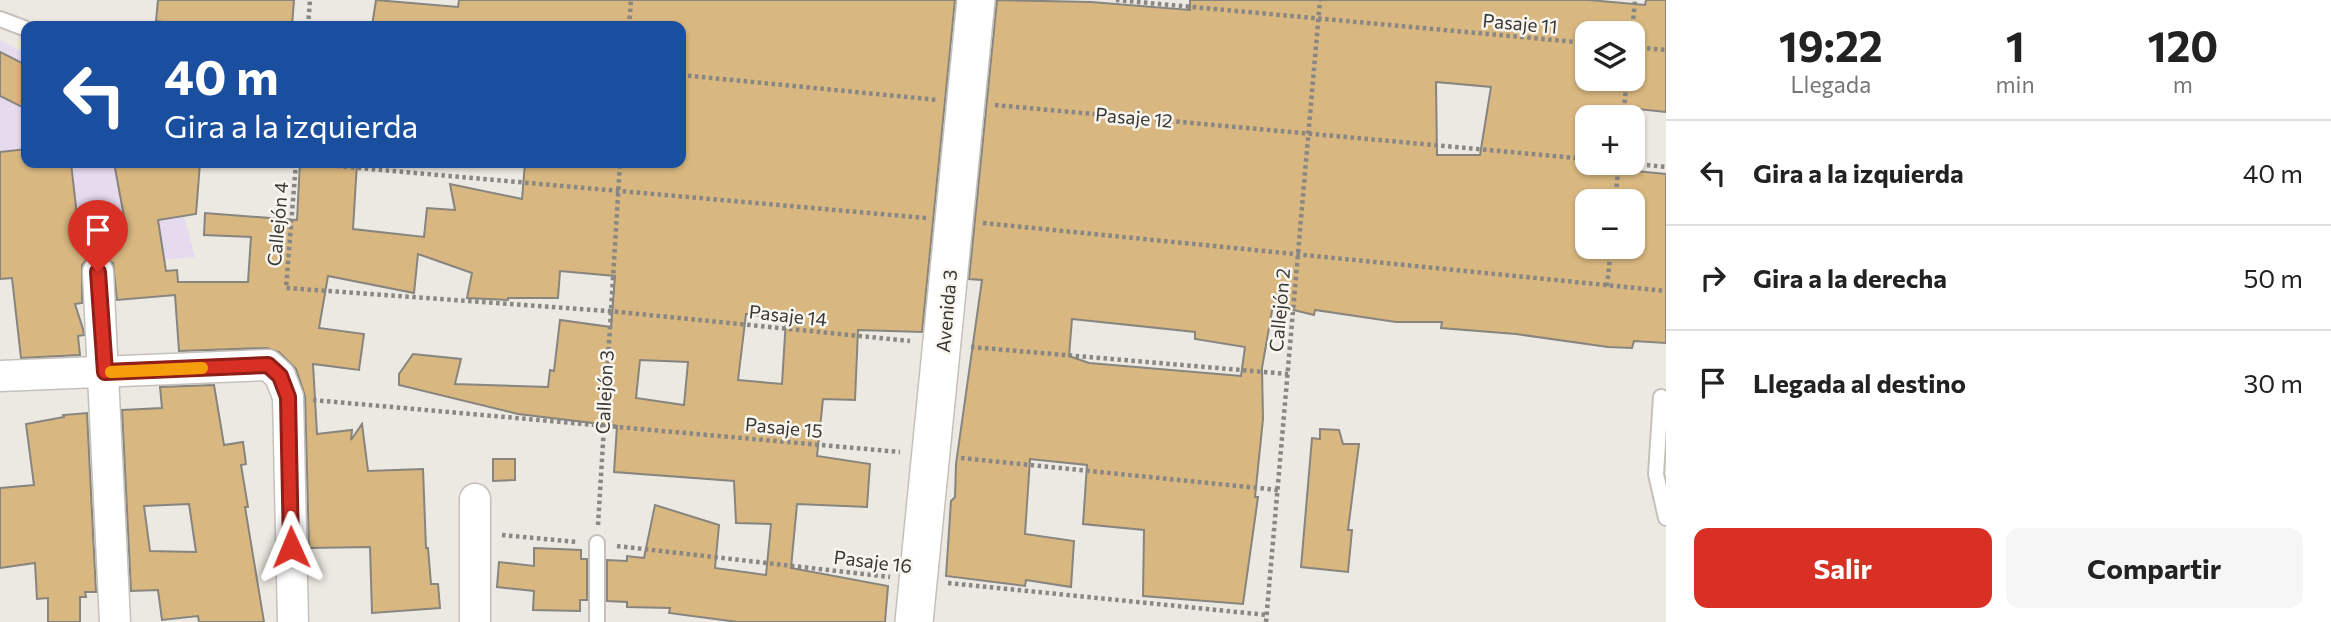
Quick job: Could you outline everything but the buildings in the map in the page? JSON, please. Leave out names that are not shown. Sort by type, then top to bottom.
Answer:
[{"type":"street","name":"Avenida 3","points":[[914,622],[968,103],[975,0]]},
{"type":"street","points":[[98,272],[105,372],[115,622]]},
{"type":"street","points":[[0,376],[268,365],[280,376],[288,397],[293,622]]},
{"type":"street","points":[[475,499],[475,622]]},
{"type":"lane","points":[[0,19],[21,27]]},
{"type":"lane","points":[[1661,397],[1656,474],[1666,518]]},
{"type":"lane","points":[[597,543],[597,622]]},
{"type":"path","points":[[308,21],[310,0]]},
{"type":"path","points":[[629,21],[631,0]]},
{"type":"path","name":"Pasaje 11","points":[[1116,0],[1575,42]]},
{"type":"path","name":"Callejón 2","points":[[1266,622],[1320,0]]},
{"type":"path","points":[[1633,21],[1635,0]]},
{"type":"path","points":[[1645,48],[1666,50]]},
{"type":"path","name":"Pasaje 12","points":[[686,75],[1575,158]]},
{"type":"path","points":[[1645,165],[1666,167]]},
{"type":"path","name":"Callejón 4","points":[[286,288],[296,168]]},
{"type":"path","name":"Callejón 3","points":[[597,543],[602,424],[620,168]]},
{"type":"path","points":[[1607,286],[1610,259]]},
{"type":"path","name":"Pasaje 14","points":[[286,288],[609,312],[943,345],[1288,374]]},
{"type":"path","name":"Pasaje 15","points":[[288,397],[602,424],[1278,490]]},
{"type":"path","name":"Pasaje 16","points":[[475,533],[597,543],[918,580],[1267,615]]},
{"type":"shaded area","points":[[0,40],[21,51],[21,168],[170,168],[195,257],[0,273]]},
{"type":"slow traffic","points":[[111,372],[202,368]]},
{"type":"route","points":[[98,272],[105,372],[268,365],[280,376],[288,397],[291,547]]}]
